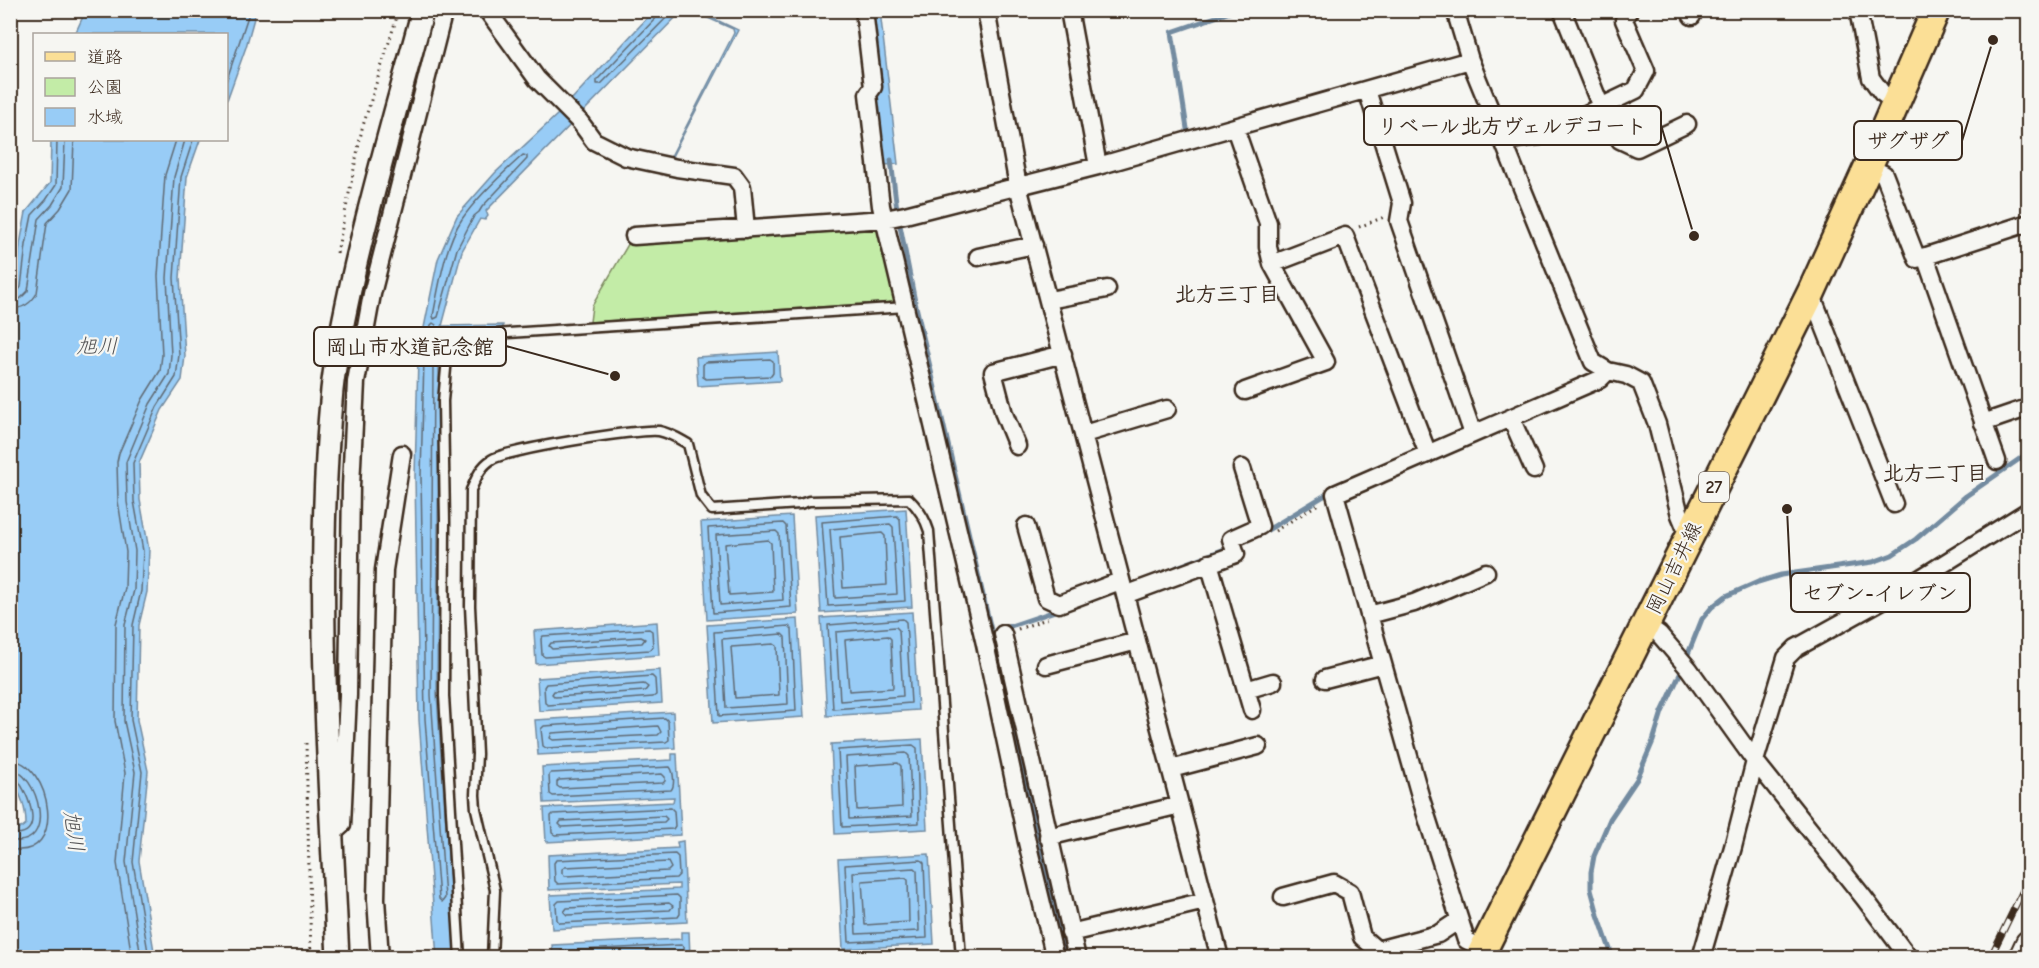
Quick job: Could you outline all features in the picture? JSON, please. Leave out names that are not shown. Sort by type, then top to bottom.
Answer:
[{"type":"main road","name":"岡山吉井線","points":[[1481,953],[1811,293],[1936,10]]},
{"type":"main road","points":[[2021,957],[2028,943]]},
{"type":"street","points":[[338,957],[322,613],[325,501],[332,388],[362,238],[423,10]]},
{"type":"street","points":[[332,834],[342,825],[348,695],[351,486],[356,381],[372,294],[444,10]]},
{"type":"street","points":[[487,10],[537,79],[580,122],[594,141],[626,157],[677,168],[734,176],[742,187],[746,230]]},
{"type":"street","points":[[864,10],[873,87],[868,94],[881,206],[894,217],[906,307],[1003,682],[1048,837],[1077,957]]},
{"type":"street","points":[[986,10],[1017,181],[1220,957]]},
{"type":"street","points":[[1069,10],[1097,161]]},
{"type":"street","points":[[1455,10],[1470,60],[1593,362],[1608,371],[1626,375],[1641,383],[1660,434],[1680,515],[1684,527],[1690,533]]},
{"type":"street","points":[[1562,10],[1601,107],[1620,140],[1637,148],[1688,124]]},
{"type":"street","points":[[1858,10],[1871,78],[1882,93],[1896,103]]},
{"type":"street","points":[[1502,141],[1540,136],[1636,90],[1646,71],[1624,14]]},
{"type":"street","points":[[633,236],[746,230],[894,217],[1017,181],[1235,128],[1470,60]]},
{"type":"street","points":[[1367,90],[1402,203],[1399,221],[1471,430]]},
{"type":"street","points":[[1235,128],[1268,224],[1268,247],[1272,264],[1326,362],[1245,391]]},
{"type":"street","points":[[1868,167],[1884,174],[1917,259],[2028,223]]},
{"type":"street","points":[[1272,264],[1345,236],[1426,450]]},
{"type":"street","points":[[978,257],[1034,245]]},
{"type":"street","points":[[1925,256],[1997,461]]},
{"type":"street","points":[[1049,300],[1107,289]]},
{"type":"street","points":[[1811,293],[1894,504]]},
{"type":"street","points":[[1017,446],[1004,414],[993,372],[1063,354]]},
{"type":"street","points":[[1481,953],[1466,940],[1459,920],[1421,799],[1335,495],[1471,430],[1511,418],[1600,379],[1608,371]]},
{"type":"street","points":[[1084,434],[1167,409]]},
{"type":"street","points":[[1983,423],[2021,410]]},
{"type":"street","points":[[1511,418],[1534,470]]},
{"type":"street","points":[[380,957],[376,899],[384,570],[402,454]]},
{"type":"street","points":[[1026,526],[1047,598],[1059,604],[1122,588],[1236,554],[1231,539],[1260,526],[1242,468]]},
{"type":"street","points":[[1701,957],[1786,658],[1796,648],[1908,586],[2028,511]]},
{"type":"street","points":[[1209,563],[1252,710]]},
{"type":"street","points":[[1369,615],[1414,603],[1486,572]]},
{"type":"street","points":[[1646,625],[1659,634],[1684,664],[1755,761],[1909,957]]},
{"type":"street","points":[[1003,634],[1003,682],[1027,842],[1055,957]]},
{"type":"street","points":[[1046,664],[1137,641]]},
{"type":"street","points":[[1325,680],[1383,664]]},
{"type":"street","points":[[1246,690],[1273,682]]},
{"type":"street","points":[[1171,769],[1258,746]]},
{"type":"street","points":[[1048,837],[1180,805]]},
{"type":"street","points":[[1283,897],[1334,883],[1350,892],[1362,937],[1377,950],[1438,934],[1459,920]]},
{"type":"street","points":[[1070,933],[1205,901]]},
{"type":"lane","points":[[460,957],[444,696],[443,401],[449,337],[906,307]]},
{"type":"lane","points":[[492,957],[495,890],[476,809],[475,795],[477,754],[470,606],[471,490],[477,475],[492,458],[572,441],[639,431],[657,431],[688,444],[701,496],[712,510],[800,504],[808,501],[909,500],[922,514],[929,531],[961,957]]},
{"type":"path","points":[[1345,236],[1352,229],[1401,210]]},
{"type":"path","points":[[1273,533],[1335,495]]},
{"type":"green space","points":[[877,227],[881,231],[895,302],[590,322],[592,306],[630,241]]},
{"type":"water","points":[[86,10],[256,10],[228,97],[228,33],[75,33]]},
{"type":"water","points":[[647,11],[682,11],[486,211],[488,216],[485,220],[480,219],[462,251],[442,326],[503,325],[503,329],[443,334],[439,363],[437,695],[455,957],[437,958],[419,720],[415,476],[418,357],[438,259],[457,216],[495,173],[558,114],[649,16]]},
{"type":"water","points":[[692,11],[698,11],[738,30],[668,162],[734,33],[733,29]]},
{"type":"water","points":[[868,11],[880,11],[898,164],[885,165],[875,91]]},
{"type":"water","name":"旭川","points":[[51,141],[200,141],[187,177],[180,278],[185,356],[182,380],[162,410],[139,463],[140,500],[149,550],[147,592],[139,625],[137,720],[148,771],[139,861],[155,957],[11,957],[11,827],[21,828],[26,824],[20,797],[12,782],[10,783],[10,286],[16,286],[26,212],[50,183]]},
{"type":"water","points":[[778,352],[780,381],[698,386],[696,357]]},
{"type":"water","points":[[906,509],[912,607],[821,613],[815,515]]},
{"type":"water","points":[[792,516],[798,614],[707,620],[701,522]]},
{"type":"water","points":[[912,612],[918,710],[827,716],[821,618]]},
{"type":"water","points":[[798,619],[804,717],[713,723],[707,625]]},
{"type":"water","points":[[657,622],[659,655],[536,664],[534,631]]},
{"type":"water","points":[[660,670],[662,703],[539,711],[537,678]]},
{"type":"water","points":[[673,712],[675,748],[538,755],[535,720]]},
{"type":"water","points":[[922,739],[927,829],[835,834],[831,744]]},
{"type":"water","points":[[672,754],[677,754],[681,835],[546,842],[544,808],[673,802],[674,797],[544,803],[542,767],[672,760]]},
{"type":"water","points":[[683,841],[687,922],[552,929],[550,895],[679,889],[679,884],[549,890],[548,855],[678,848],[677,842]]},
{"type":"water","points":[[929,854],[934,944],[843,949],[838,859]]},
{"type":"water","points":[[681,932],[689,932],[690,957],[553,957],[552,945],[681,939]]},
{"type":"waterway","points":[[1186,136],[1188,135],[1172,32],[1236,10]]},
{"type":"waterway","points":[[891,160],[897,210],[915,302],[1067,958]]},
{"type":"waterway","points":[[1613,958],[1591,889],[1594,856],[1610,819],[1637,779],[1662,712],[1702,619],[1726,596],[1758,582],[1781,575],[1873,562],[1892,555],[1916,539],[1966,496],[2028,453]]},
{"type":"waterway","points":[[1261,534],[1332,491]]},
{"type":"waterway","points":[[1177,567],[1230,547]]},
{"type":"waterway","points":[[1002,629],[1061,609]]},
{"type":"railway","points":[[1990,958],[2028,880]]},
{"type":"place","name":"ザグザグ","points":[[1993,40]]},
{"type":"place","name":"リベール北方ヴェルデコート","points":[[1694,236]]},
{"type":"place","name":"岡山市水道記念館","points":[[615,376]]},
{"type":"place","name":"セブン-イレブン","points":[[1787,509]]},
{"type":"district","name":"北方三丁目","points":[[1227,294]]},
{"type":"district","name":"北方二丁目","points":[[1935,473]]}]
